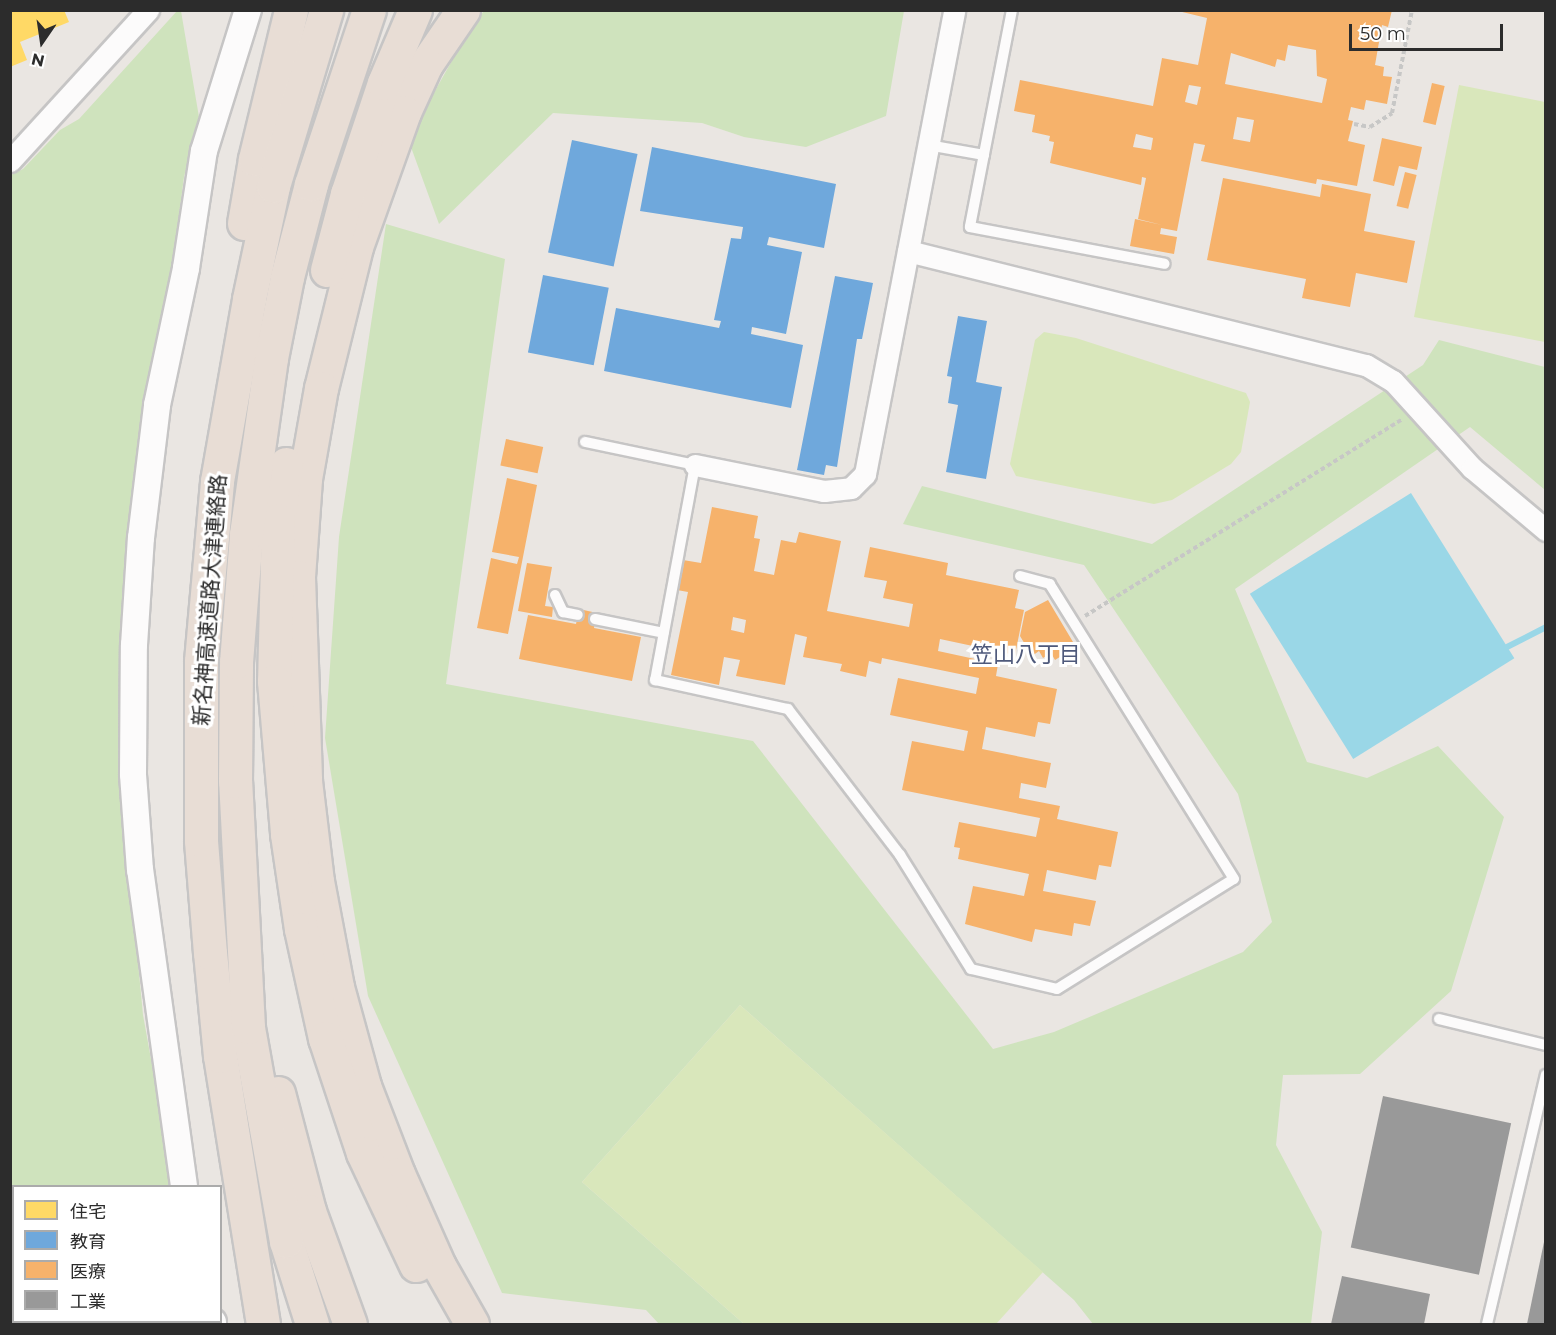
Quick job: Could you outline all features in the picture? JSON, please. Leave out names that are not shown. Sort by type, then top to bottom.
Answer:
[{"type":"highway","points":[[217,481],[229,310],[255,159],[291,10]]},
{"type":"highway","name":"新名神高速道路大津連絡路","points":[[238,1165],[220,1056],[201,840],[201,661],[217,481],[273,186],[326,10]]},
{"type":"highway","name":"新名神高速道路大津連絡路","points":[[238,842],[235,781],[240,609],[271,358],[311,184],[369,10]]},
{"type":"highway","points":[[415,10],[384,83],[347,194],[309,341],[289,441],[278,520],[274,681],[287,834],[301,929],[325,1038],[363,1153],[447,1324]]},
{"type":"highway","points":[[384,83],[428,10]]},
{"type":"highway","points":[[463,10],[426,64],[404,111],[356,246],[321,388],[305,479],[298,577],[305,781],[317,881],[337,987],[364,1086],[398,1174],[439,1266],[472,1324]]},
{"type":"highway","points":[[238,842],[243,967],[255,1082],[286,1241],[312,1324]]},
{"type":"highway","points":[[238,842],[255,972],[277,1090],[309,1211],[350,1324]]},
{"type":"highway","points":[[238,1165],[263,1324]]},
{"type":"highway","points":[[238,1165],[282,1324]]},
{"type":"street","points":[[10,161],[148,10]]},
{"type":"street","points":[[184,1185],[140,870],[133,774],[134,645],[141,538],[157,405],[186,268],[204,151],[248,10]]},
{"type":"street","points":[[695,465],[824,491],[851,488],[865,474],[954,10]]},
{"type":"street","points":[[908,252],[1366,365],[1393,381],[1420,408],[1472,468],[1545,530]]},
{"type":"lane","points":[[1012,10],[970,227],[1165,264]]},
{"type":"lane","points":[[928,145],[984,155]]},
{"type":"lane","points":[[585,442],[695,465],[655,680],[788,709],[900,855],[971,969],[1057,989],[1234,879],[1050,584],[1020,576]]},
{"type":"lane","points":[[555,595],[563,612],[578,615]]},
{"type":"lane","points":[[595,619],[664,633]]},
{"type":"lane","points":[[1439,1019],[1545,1045]]},
{"type":"lane","points":[[1486,1324],[1545,1075]]},
{"type":"path","points":[[1354,124],[1370,127],[1392,113],[1412,10]]},
{"type":"path","points":[[1074,622],[1420,408]]},
{"type":"green space","points":[[177,11],[181,11],[199,117],[184,177],[172,269],[142,405],[126,584],[119,764],[143,1015],[174,1185],[12,1185],[12,1323],[201,1324],[11,1324],[11,175],[23,169],[60,130],[79,119]]},
{"type":"green space","points":[[485,11],[904,11],[886,116],[806,147],[744,137],[702,123],[553,113],[439,224],[408,139],[477,16]]},
{"type":"green space","points":[[1459,85],[1545,102],[1545,342],[1414,317]]},
{"type":"green space","points":[[386,224],[505,259],[446,684],[753,741],[993,1049],[1054,1032],[1243,952],[1272,922],[1238,794],[1084,565],[903,524],[922,486],[1152,544],[1423,365],[1439,340],[1545,367],[1545,490],[1470,427],[1235,589],[1307,762],[1367,778],[1438,746],[1504,817],[1451,991],[1360,1074],[1283,1075],[1276,1145],[1322,1232],[1311,1324],[1093,1324],[1074,1300],[740,1005],[582,1182],[744,1324],[659,1324],[646,1310],[502,1293],[368,996],[325,738],[339,537]]},
{"type":"green space","points":[[1044,332],[1076,338],[1246,393],[1250,402],[1241,452],[1231,464],[1172,500],[1154,504],[1016,476],[1010,464],[1035,340]]},
{"type":"green space","points":[[740,1005],[1043,1272],[996,1324],[744,1324],[582,1182]]},
{"type":"water","points":[[1411,493],[1514,658],[1353,759],[1250,594]]},
{"type":"building: 住宅","points":[[64,10],[69,22],[20,42],[27,60],[10,67],[10,12]]},
{"type":"building: 教育","points":[[572,140],[638,154],[614,266],[548,252]]},
{"type":"building: 教育","points":[[652,147],[836,184],[824,248],[769,237],[767,245],[802,252],[786,334],[752,327],[751,334],[803,345],[791,408],[604,371],[616,308],[719,328],[721,321],[714,320],[731,238],[741,239],[743,227],[640,211]]},
{"type":"building: 教育","points":[[543,275],[609,288],[594,365],[528,353]]},
{"type":"building: 教育","points":[[835,276],[873,283],[862,339],[857,339],[837,467],[826,465],[824,475],[797,470]]},
{"type":"building: 教育","points":[[958,316],[987,321],[976,382],[1002,387],[986,479],[946,472],[958,405],[948,403],[952,377],[947,376]]},
{"type":"building: 医療","points":[[1174,10],[1392,10],[1388,27],[1382,25],[1375,65],[1384,67],[1383,76],[1392,77],[1387,104],[1366,100],[1364,110],[1351,107],[1348,120],[1353,121],[1348,141],[1365,145],[1357,186],[1317,179],[1316,184],[1201,161],[1205,145],[1194,143],[1177,231],[1161,228],[1160,234],[1177,237],[1174,254],[1130,246],[1135,219],[1162,225],[1138,219],[1146,178],[1142,177],[1141,185],[1050,163],[1054,142],[1049,141],[1050,136],[1032,132],[1035,115],[1014,111],[1020,80],[1153,106],[1162,58],[1198,65],[1207,18]],"holes":[[[1288,45],[1316,50],[1317,76],[1327,79],[1322,103],[1225,84],[1231,53],[1275,67],[1277,59],[1285,61]],[[1189,85],[1201,87],[1197,105],[1185,102]],[[1237,117],[1254,120],[1250,142],[1233,139]],[[1136,134],[1153,138],[1151,150],[1133,147]]]},
{"type":"building: 医療","points":[[1432,83],[1445,86],[1436,125],[1423,122]]},
{"type":"building: 医療","points":[[1382,138],[1422,147],[1417,170],[1399,166],[1394,186],[1373,181]]},
{"type":"building: 医療","points":[[1405,172],[1417,175],[1408,209],[1397,206]]},
{"type":"building: 医療","points":[[1223,178],[1320,197],[1322,184],[1371,194],[1364,231],[1415,241],[1407,283],[1356,273],[1350,307],[1302,298],[1306,279],[1207,260]]},
{"type":"building: 医療","points":[[506,439],[543,447],[538,473],[500,465]]},
{"type":"building: 医療","points":[[507,478],[537,485],[508,634],[477,628],[491,558],[517,564],[519,557],[492,552]]},
{"type":"building: 医療","points":[[712,507],[758,516],[754,538],[760,539],[754,571],[774,575],[781,540],[796,543],[799,532],[841,541],[827,611],[909,627],[913,604],[883,598],[887,581],[864,577],[870,547],[948,563],[946,575],[1019,590],[1015,608],[1024,610],[1015,655],[940,639],[938,651],[998,664],[996,676],[1057,689],[1050,724],[1038,722],[1035,737],[986,727],[982,749],[1051,763],[1046,788],[1021,783],[1019,798],[1060,806],[1057,819],[1118,832],[1111,867],[1099,865],[1096,880],[1047,870],[1043,891],[1096,901],[1090,926],[1074,923],[1072,936],[1035,929],[1032,942],[965,924],[973,886],[1024,896],[1029,874],[958,859],[960,848],[954,847],[959,822],[1036,837],[1040,818],[902,790],[912,741],[964,751],[968,731],[890,715],[898,678],[976,694],[979,678],[882,658],[881,664],[869,661],[866,677],[840,671],[842,664],[803,657],[807,637],[795,634],[785,685],[736,676],[740,660],[724,657],[719,685],[671,675],[688,592],[677,590],[683,560],[701,563]],"holes":[[[733,617],[746,620],[744,633],[731,630]]]},
{"type":"building: 医療","points":[[527,563],[552,567],[545,606],[553,607],[552,617],[518,611]]},
{"type":"building: 医療","points":[[1048,600],[1076,647],[1066,660],[1063,655],[1055,660],[1051,653],[1043,658],[1039,651],[1032,656],[1020,636],[1025,612]]},
{"type":"building: 医療","points":[[579,609],[597,613],[594,628],[641,637],[632,681],[519,659],[528,615],[576,624]]},
{"type":"building: 工業","points":[[1383,1096],[1511,1123],[1479,1275],[1351,1248]]},
{"type":"building: 工業","points":[[1544,1242],[1546,1324],[1527,1324]]},
{"type":"building: 工業","points":[[1342,1276],[1430,1294],[1424,1324],[1331,1324]]},
{"type":"waterway","points":[[1507,647],[1546,627]]},
{"type":"district","name":"笠山八丁目","points":[[1026,655]]}]
